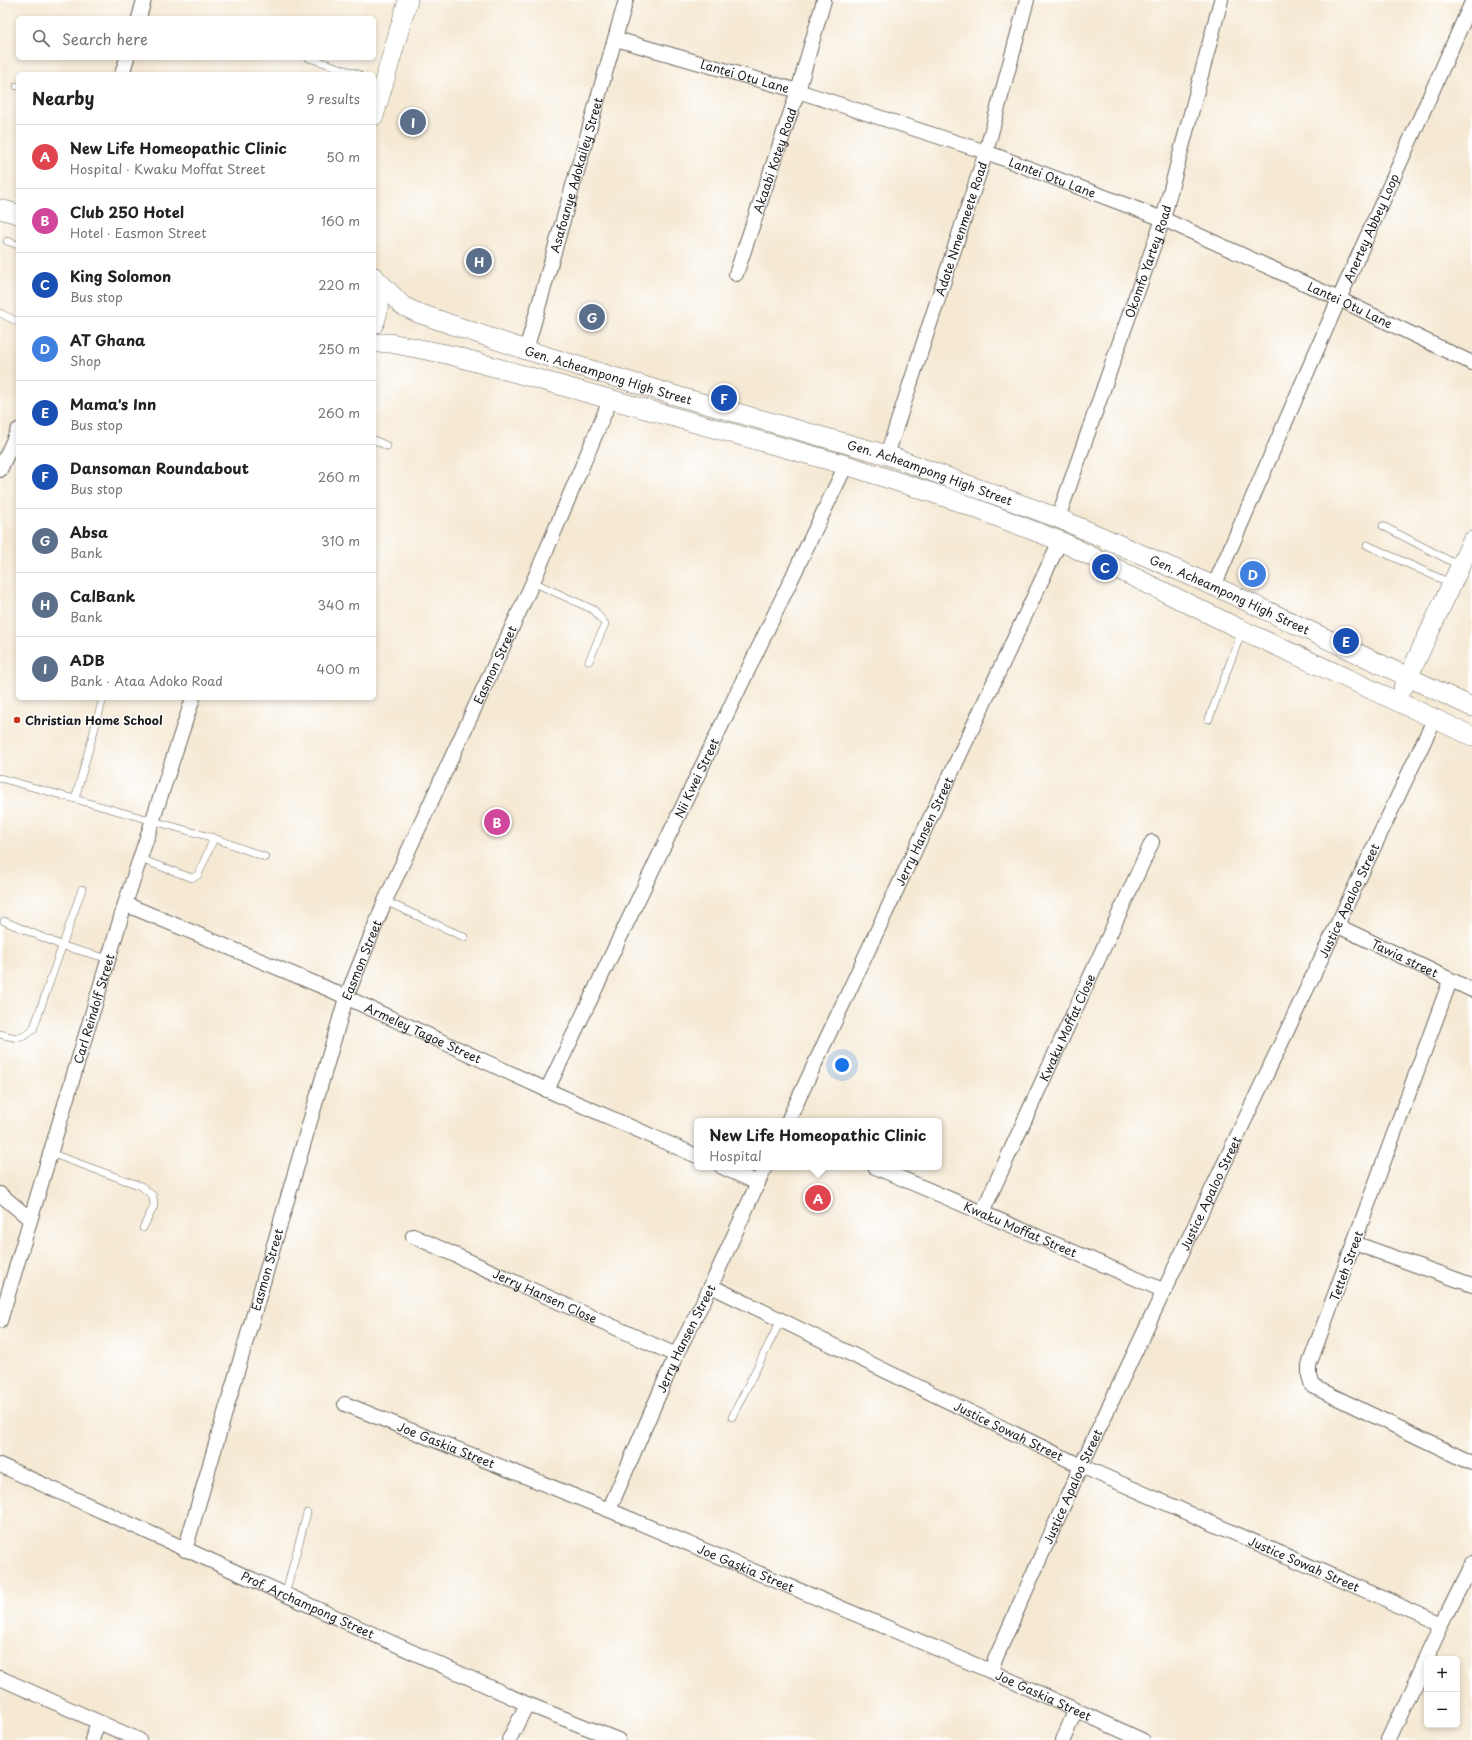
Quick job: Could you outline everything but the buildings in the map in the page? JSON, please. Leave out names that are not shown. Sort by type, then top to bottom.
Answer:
[{"type":"main road","points":[[376,102],[379,81],[408,0]]},
{"type":"main road","points":[[0,209],[16,213]]},
{"type":"main road","name":"Gen. Acheampong High Street","points":[[376,278],[403,306],[418,313],[526,350],[685,398],[887,455],[1058,518],[1214,586],[1472,707]]},
{"type":"main road","points":[[376,281],[380,297],[376,320]]},
{"type":"main road","name":"Gen. Acheampong High Street","points":[[376,343],[390,343],[451,355],[611,398],[846,465],[950,499],[1060,541],[1242,630],[1397,700],[1472,736]]},
{"type":"main road","points":[[1397,700],[1472,541]]},
{"type":"street","points":[[140,16],[144,0]]},
{"type":"street","name":"Asafoanye Adokailey Street","points":[[526,350],[626,0]]},
{"type":"street","name":"Akaabi Kotey Road","points":[[736,274],[798,91],[824,0]]},
{"type":"street","name":"Adote Nmenmeete Road","points":[[887,455],[986,152],[1027,0]]},
{"type":"street","name":"Okomfo Yartey Road","points":[[1058,518],[1163,219],[1221,0]]},
{"type":"street","name":"Anertey Abbey Loop","points":[[1214,586],[1339,299],[1472,2]]},
{"type":"street","name":"Lantei Otu Lane","points":[[616,39],[798,91],[986,152],[1163,219],[1339,299],[1472,363]]},
{"type":"street","points":[[123,72],[126,60]]},
{"type":"street","name":"Easmon Street","points":[[185,1550],[346,998],[385,901],[533,582],[611,398]]},
{"type":"street","points":[[0,470],[16,434]]},
{"type":"street","name":"Nii Kwei Street","points":[[547,1090],[846,465]]},
{"type":"street","name":"Jerry Hansen Street","points":[[789,1118],[1060,541]]},
{"type":"street","name":"Carl Reindolf Street","points":[[0,1322],[125,904],[192,700]]},
{"type":"street","name":"Justice Apaloo Street","points":[[990,1670],[1081,1466],[1338,926],[1435,718]]},
{"type":"street","name":"Kwaku Moffat Close","points":[[982,1213],[1152,842]]},
{"type":"street","name":"Armeley Tagoe Street","points":[[125,904],[326,988],[547,1090],[694,1155]]},
{"type":"street","name":"Tawia street","points":[[1338,926],[1450,981],[1472,990]]},
{"type":"street","name":"Tetteh Street","points":[[1450,981],[1309,1365],[1308,1376],[1312,1386],[1472,1463]]},
{"type":"street","points":[[729,1170],[758,1182]]},
{"type":"street","name":"Jerry Hansen Street","points":[[609,1510],[676,1355],[711,1286],[764,1170]]},
{"type":"street","name":"Kwaku Moffat Street","points":[[882,1170],[1164,1291]]},
{"type":"street","points":[[0,1194],[30,1220]]},
{"type":"street","name":"Jerry Hansen Close","points":[[413,1236],[676,1355]]},
{"type":"street","points":[[1354,1243],[1472,1285]]},
{"type":"street","name":"Justice Sowah Street","points":[[711,1286],[1081,1466],[1442,1624]]},
{"type":"street","name":"Joe Gaskia Street","points":[[345,1404],[609,1510],[990,1670],[1075,1711],[1142,1740]]},
{"type":"street","name":"Prof. Archampong Street","points":[[0,1465],[527,1704],[618,1740]]},
{"type":"street","points":[[1389,1740],[1472,1562]]},
{"type":"street","points":[[0,1678],[139,1740]]},
{"type":"street","points":[[509,1740],[527,1704]]},
{"type":"street","points":[[1063,1740],[1075,1711]]},
{"type":"street","points":[[92,1740],[98,1722]]},
{"type":"lane","points":[[315,60],[352,72]]},
{"type":"lane","points":[[7,241],[16,244]]},
{"type":"lane","points":[[0,313],[16,321]]},
{"type":"lane","points":[[376,441],[387,446]]},
{"type":"lane","points":[[1383,526],[1460,566]]},
{"type":"lane","points":[[1367,545],[1452,584]]},
{"type":"lane","points":[[533,582],[594,610],[601,618],[605,624],[589,661]]},
{"type":"lane","points":[[1209,719],[1242,630]]},
{"type":"lane","points":[[75,799],[102,702]]},
{"type":"lane","points":[[0,778],[214,838],[266,857]]},
{"type":"lane","points":[[140,859],[192,878],[198,875],[214,838]]},
{"type":"lane","points":[[0,1034],[18,1038],[26,1036],[33,1030],[82,890]]},
{"type":"lane","points":[[385,901],[464,937]]},
{"type":"lane","points":[[4,921],[63,946],[109,959]]},
{"type":"lane","points":[[50,1153],[141,1186],[148,1191],[153,1196],[154,1206],[143,1228]]},
{"type":"lane","points":[[732,1417],[781,1320]]},
{"type":"lane","points":[[285,1595],[307,1513]]},
{"type":"place","name":"ADB","points":[[413,122]]},
{"type":"place","name":"CalBank","points":[[479,261]]},
{"type":"place","name":"Absa","points":[[592,317]]},
{"type":"place","name":"Dansoman Roundabout","points":[[724,398]]},
{"type":"place","name":"King Solomon","points":[[1105,567]]},
{"type":"place","name":"AT Ghana","points":[[1253,574]]},
{"type":"place","name":"Mama's Inn","points":[[1346,641]]},
{"type":"place","name":"Christian Home School","points":[[17,720]]},
{"type":"place","name":"Club 250 Hotel","points":[[497,822]]},
{"type":"place","name":"New Life Homeopathic Clinic","points":[[818,1198]]}]
